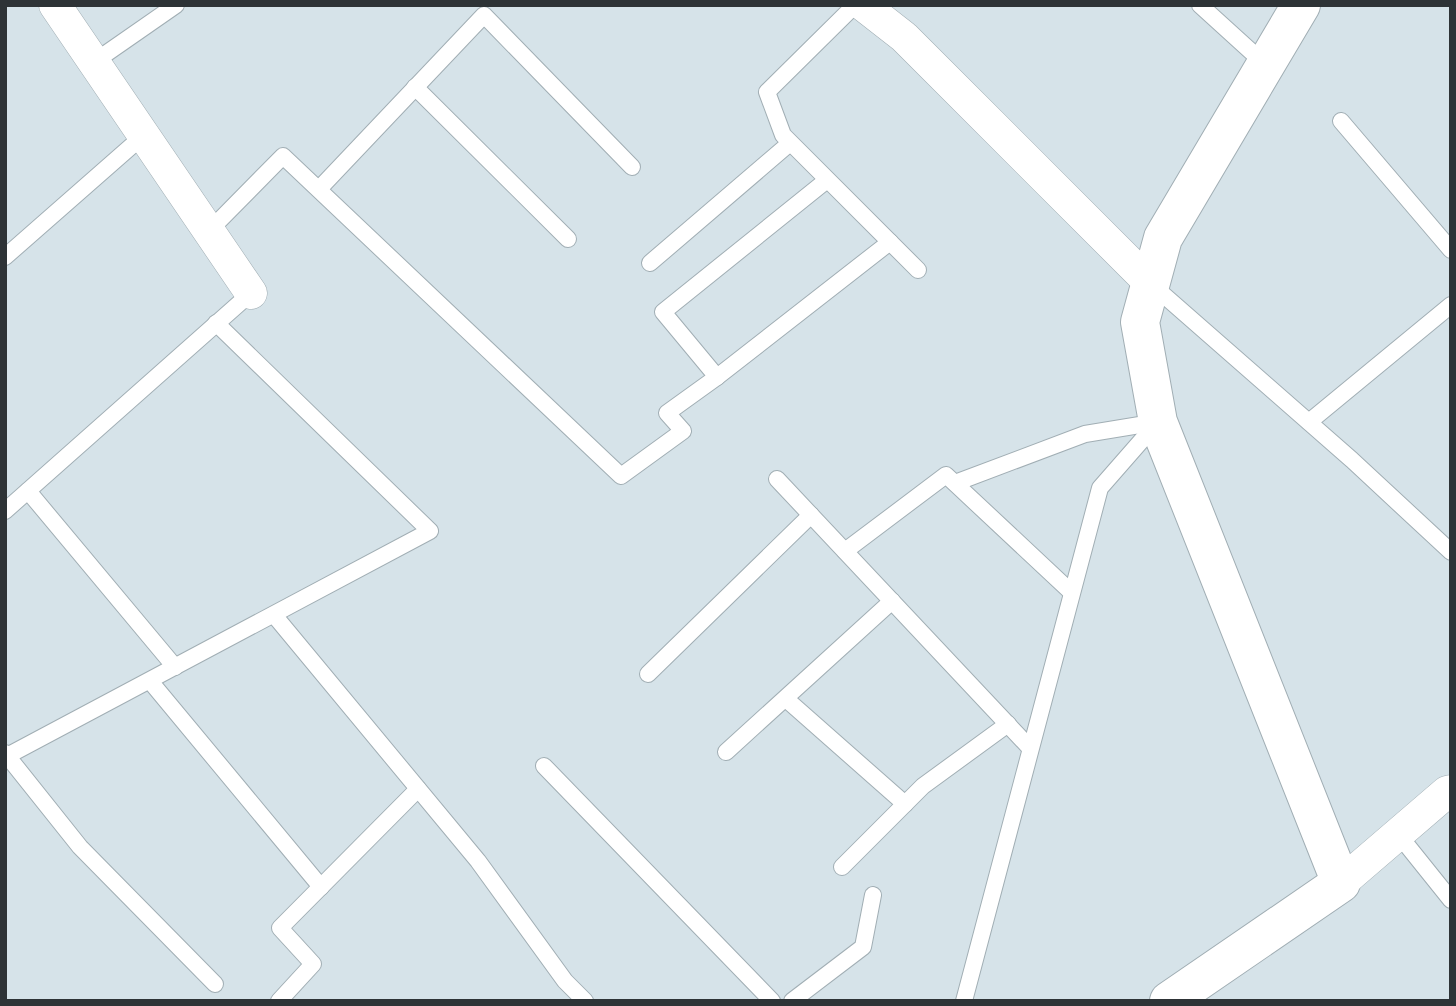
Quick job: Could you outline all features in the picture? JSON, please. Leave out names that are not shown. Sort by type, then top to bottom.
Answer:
[{"type":"street","points":[[55,5],[251,293]]},
{"type":"street","points":[[863,5],[904,37],[1150,283]]},
{"type":"street","points":[[1301,5],[1163,238],[1140,321],[1158,422],[1341,883]]},
{"type":"street","points":[[1169,1001],[1341,883],[1449,790]]},
{"type":"lane","points":[[93,62],[176,5]]},
{"type":"lane","points":[[855,5],[768,92],[783,135],[918,270]]},
{"type":"lane","points":[[1200,5],[1266,65]]},
{"type":"lane","points":[[319,189],[484,15],[632,167]]},
{"type":"lane","points":[[415,87],[568,239]]},
{"type":"lane","points":[[1341,121],[1451,250]]},
{"type":"lane","points":[[5,257],[144,135]]},
{"type":"lane","points":[[650,263],[790,143]]},
{"type":"lane","points":[[209,231],[284,156],[621,476],[683,431],[667,413],[890,242]]},
{"type":"lane","points":[[717,377],[663,312],[827,180]]},
{"type":"lane","points":[[1150,283],[1352,460],[1451,552]]},
{"type":"lane","points":[[5,511],[251,293]]},
{"type":"lane","points":[[1309,422],[1451,305]]},
{"type":"lane","points":[[215,984],[80,847],[6,755],[430,531],[216,323]]},
{"type":"lane","points":[[955,483],[1084,434],[1158,422]]},
{"type":"lane","points":[[964,1001],[1100,488],[1158,422]]},
{"type":"lane","points":[[845,551],[946,475],[1072,592]]},
{"type":"lane","points":[[777,479],[1030,748]]},
{"type":"lane","points":[[28,491],[175,667]]},
{"type":"lane","points":[[648,674],[811,515]]},
{"type":"lane","points":[[726,752],[892,601]]},
{"type":"lane","points":[[274,615],[478,861],[565,981],[585,1001]]},
{"type":"lane","points":[[150,681],[321,887]]},
{"type":"lane","points":[[786,699],[905,804]]},
{"type":"lane","points":[[842,867],[923,786],[1007,724]]},
{"type":"lane","points":[[544,766],[772,1001]]},
{"type":"lane","points":[[279,1001],[313,964],[280,928],[418,789]]},
{"type":"lane","points":[[1398,834],[1451,900]]},
{"type":"lane","points":[[792,1001],[863,947],[873,895]]}]
